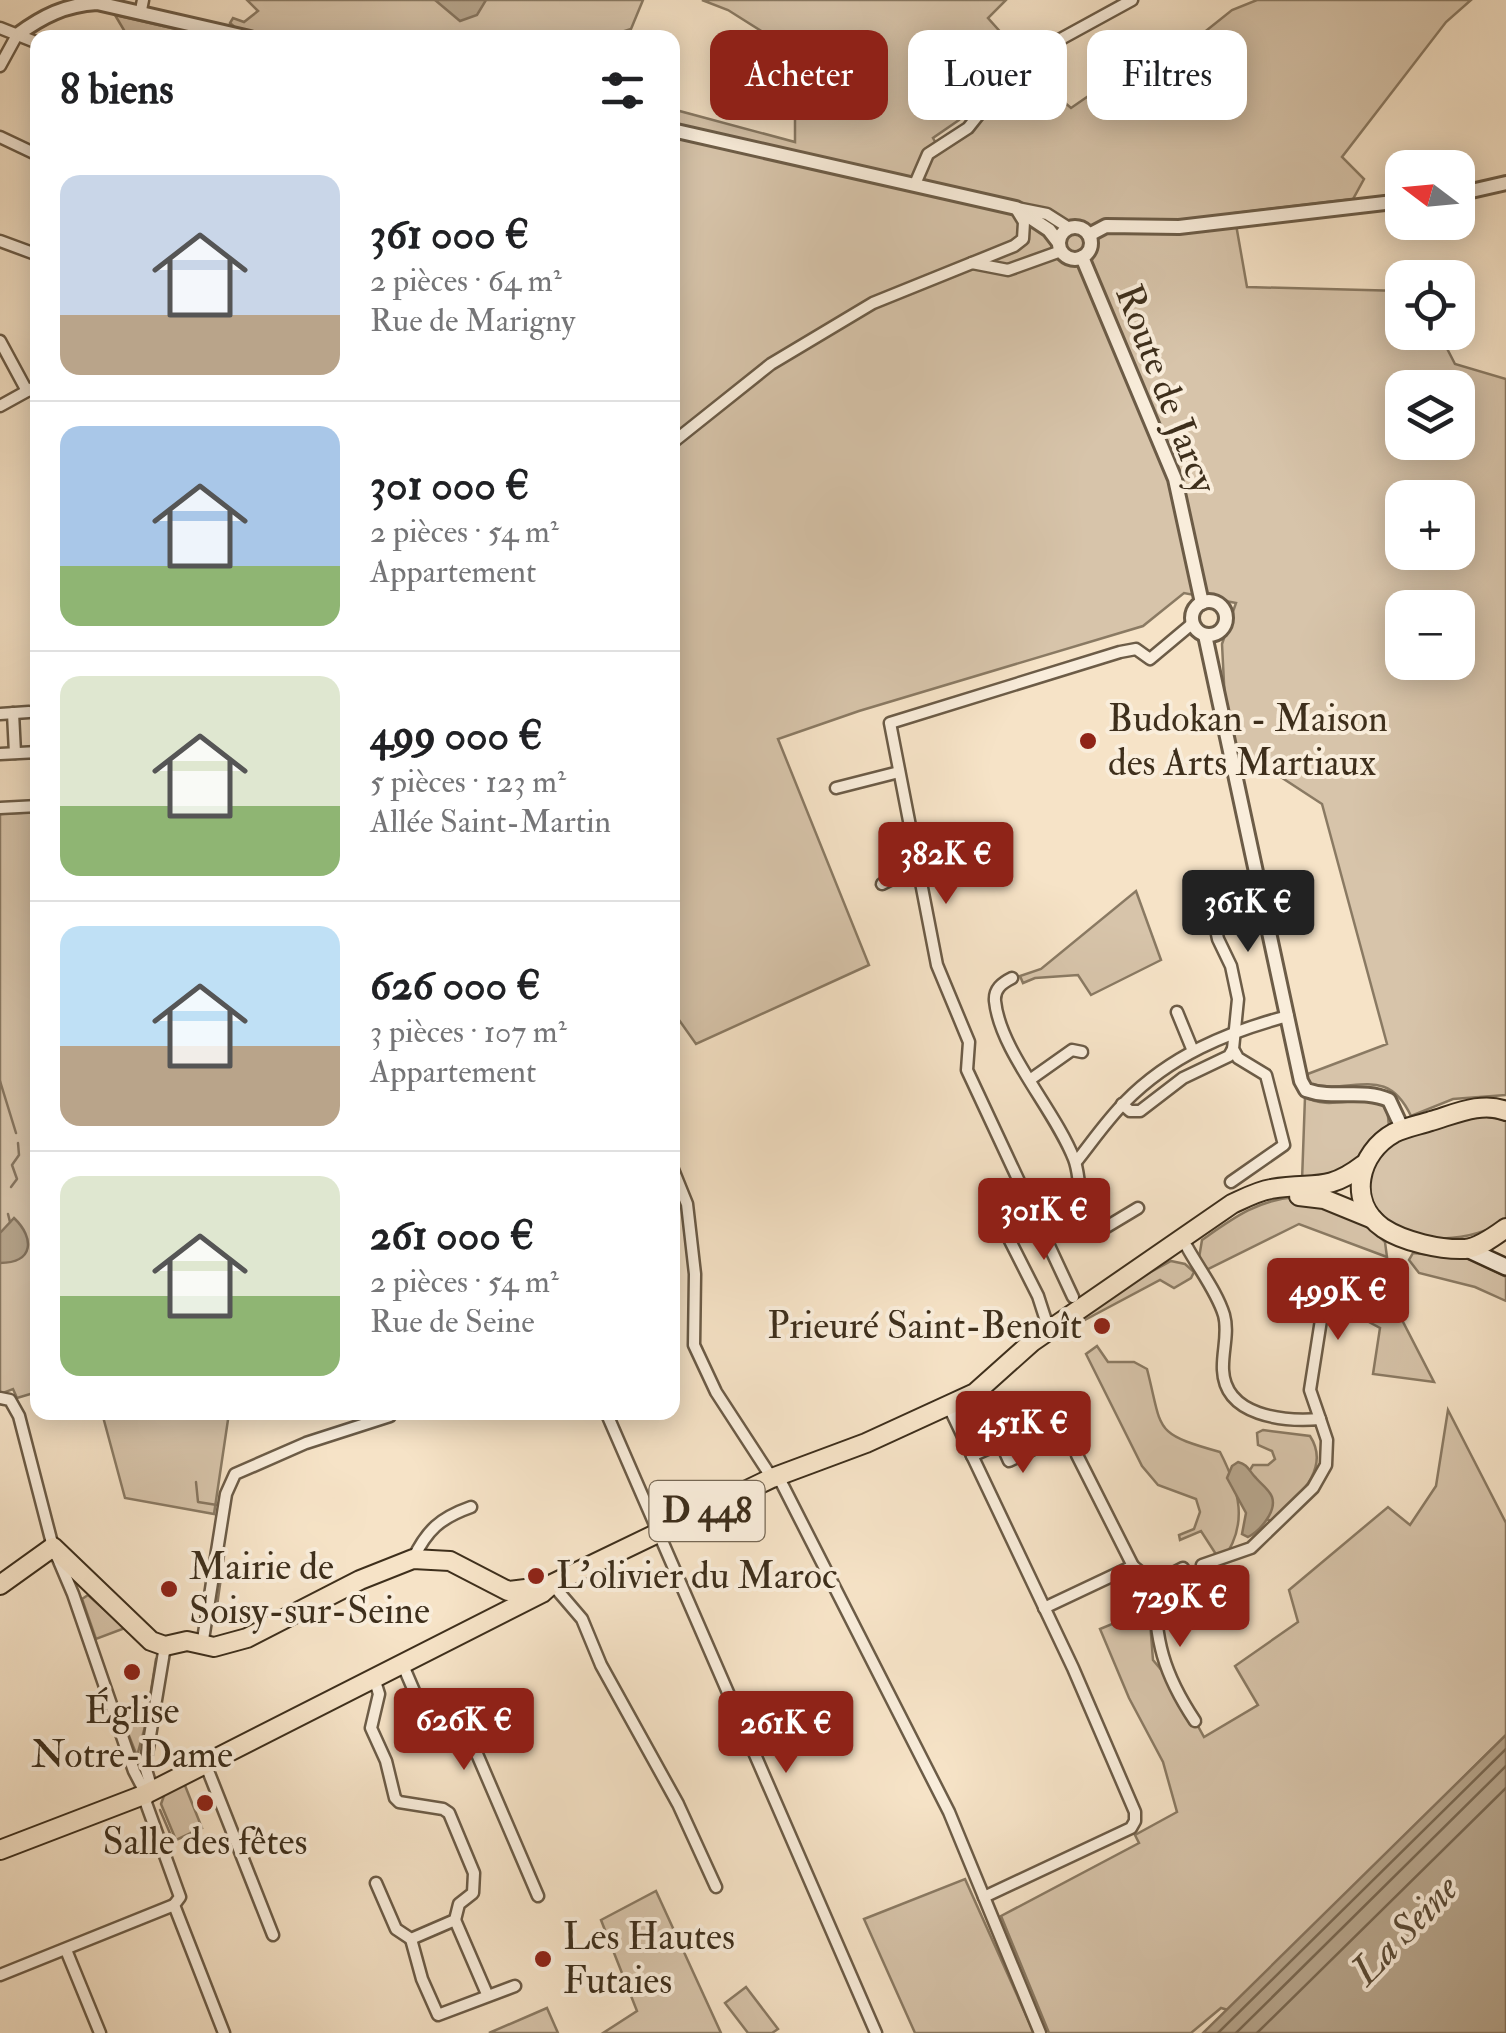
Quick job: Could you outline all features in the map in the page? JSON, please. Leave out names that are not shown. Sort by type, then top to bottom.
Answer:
[{"type":"main road","points":[[1504,1109],[1481,1107],[1403,1130],[1373,1149],[1364,1165],[1361,1192],[1374,1220],[1405,1238],[1467,1249],[1506,1268]]},
{"type":"main road","name":"D 448","points":[[552,1584],[775,1477],[975,1393],[1049,1330],[1232,1204],[1267,1189],[1341,1182],[1364,1165]]},
{"type":"main road","name":"D 448","points":[[1100,1297],[1266,1200],[1324,1199],[1374,1220]]},
{"type":"main road","points":[[1467,1249],[1506,1228]]},
{"type":"main road","points":[[0,1585],[53,1547],[152,1641],[165,1646],[187,1641],[214,1648],[248,1638],[360,1580],[413,1560],[450,1561],[510,1599]]},
{"type":"main road","points":[[0,1850],[146,1794],[402,1663],[510,1599],[552,1584]]},
{"type":"street","points":[[914,184],[928,154],[968,128],[1022,66],[1048,46],[1132,0]]},
{"type":"street","points":[[0,66],[17,35],[38,20],[76,4],[142,5],[191,30]]},
{"type":"street","points":[[0,28],[30,40]]},
{"type":"street","points":[[680,132],[1047,214],[1069,228]]},
{"type":"street","points":[[0,138],[30,152]]},
{"type":"street","points":[[1475,190],[1506,183]]},
{"type":"street","points":[[1089,235],[1106,226],[1179,228],[1385,204]]},
{"type":"street","points":[[1016,208],[1042,224],[1060,247],[1071,258],[1082,257],[1091,247],[1089,235],[1080,227],[1069,228],[1061,234],[1060,247]]},
{"type":"street","points":[[680,436],[770,364],[873,304],[1014,246],[1022,239],[1024,222],[1016,208]]},
{"type":"street","points":[[0,241],[30,252]]},
{"type":"street","points":[[972,263],[1008,270],[1060,247]]},
{"type":"street","name":"Route de Jarcy","points":[[1082,257],[1175,480],[1202,602]]},
{"type":"street","points":[[0,342],[30,385]]},
{"type":"street","points":[[0,406],[30,389]]},
{"type":"street","points":[[1072,1296],[968,1070],[969,1042],[938,965],[890,723],[1120,652],[1136,649],[1150,660],[1193,622],[1194,611],[1202,602],[1217,603],[1226,618],[1221,630],[1206,634]]},
{"type":"street","points":[[1193,622],[1206,634],[1299,1074],[1306,1090],[1326,1096],[1382,1096],[1395,1107],[1403,1130]]},
{"type":"street","points":[[0,714],[29,712]]},
{"type":"street","points":[[13,713],[16,753]]},
{"type":"street","points":[[0,754],[30,752]]},
{"type":"street","points":[[836,788],[899,772]]},
{"type":"street","points":[[0,808],[30,806]]},
{"type":"street","points":[[882,884],[918,866]]},
{"type":"street","points":[[1206,884],[1218,939],[1232,966],[1238,999],[1234,1049],[1238,1058],[1266,1075],[1284,1145],[1231,1182]]},
{"type":"street","points":[[1012,978],[1000,984],[994,996],[1011,1048],[1076,1162],[1081,1192],[1098,1232],[1138,1208]]},
{"type":"street","points":[[1177,1012],[1193,1050]]},
{"type":"street","points":[[1076,1162],[1122,1104],[1151,1077],[1193,1050],[1235,1031],[1288,1016]]},
{"type":"street","points":[[1122,1104],[1130,1111],[1140,1111],[1162,1091],[1228,1056],[1234,1049]]},
{"type":"street","points":[[1031,1079],[1072,1050],[1082,1052]]},
{"type":"street","points":[[680,1186],[688,1204],[695,1274],[694,1345],[716,1392],[775,1477],[949,1812],[1040,2033]]},
{"type":"street","points":[[996,1213],[1038,1296],[1049,1330]]},
{"type":"street","points":[[1187,1247],[1224,1314],[1226,1392],[1240,1406],[1295,1421],[1320,1419]]},
{"type":"street","points":[[1202,1565],[1251,1548],[1313,1488],[1326,1465],[1327,1440],[1310,1390],[1330,1269]]},
{"type":"street","points":[[0,1398],[10,1400],[19,1416],[53,1547],[139,1768],[148,1810],[180,1897],[174,1906],[0,1975]]},
{"type":"street","points":[[949,1407],[1077,1678],[1135,1821],[1131,1828],[984,1898]]},
{"type":"street","points":[[202,1646],[221,1523],[228,1487],[235,1474],[306,1443],[378,1420]]},
{"type":"street","points":[[609,1420],[876,2033]]},
{"type":"street","points":[[972,1456],[1000,1442],[1010,1461],[1060,1436]]},
{"type":"street","points":[[1077,1455],[1134,1566],[1154,1583],[1154,1624],[1162,1662],[1195,1721]]},
{"type":"street","points":[[413,1560],[435,1524],[471,1507]]},
{"type":"street","points":[[1044,1608],[1134,1566]]},
{"type":"street","points":[[1154,1583],[1183,1568]]},
{"type":"street","points":[[73,1594],[75,1585],[89,1581]]},
{"type":"street","points":[[552,1584],[582,1619],[601,1665],[678,1804],[716,1886]]},
{"type":"street","points":[[139,1768],[165,1646]]},
{"type":"street","points":[[402,1663],[435,1740],[474,1747],[538,1896]]},
{"type":"street","points":[[373,1677],[379,1694],[371,1728],[386,1760],[394,1798],[448,1813],[474,1874],[472,1893],[460,1904],[456,1920],[487,1994]]},
{"type":"street","points":[[205,1764],[273,1935]]},
{"type":"street","points":[[376,1884],[396,1929],[411,1939],[438,2014],[516,1986]]},
{"type":"street","points":[[174,1906],[224,2033]]},
{"type":"street","points":[[411,1939],[456,1920]]},
{"type":"street","points":[[66,1950],[100,2033]]},
{"type":"shaded area","points":[[247,0],[643,0],[628,30],[234,30],[230,23],[233,18],[244,22],[258,11]]},
{"type":"shaded area","points":[[702,0],[1006,0],[988,18],[999,30],[908,30],[908,120],[959,120],[933,138],[938,147],[973,120],[1067,120],[1067,105],[1071,108],[1087,97],[1087,120],[1247,120],[1247,30],[1207,30],[1232,10],[1257,0],[1471,0],[1446,22],[1342,157],[1364,179],[1353,199],[1234,213],[1247,287],[1385,291],[1385,350],[1448,350],[1455,364],[1506,379],[1506,1095],[1453,1099],[1411,1116],[1391,1090],[1379,1085],[1310,1084],[1305,1075],[1387,1044],[1322,804],[1227,742],[1222,644],[1236,603],[1184,593],[1143,626],[778,739],[869,965],[696,1044],[680,1021],[680,111],[795,142],[795,120],[888,120],[888,30],[760,30],[728,10]]},
{"type":"shaded area","points":[[115,15],[177,30],[124,30]]},
{"type":"shaded area","points":[[30,812],[30,1394],[17,1398],[13,1389],[0,1394],[0,814]]},
{"type":"shaded area","points":[[1136,891],[1161,960],[1091,995],[1078,975],[1035,978],[1023,983],[1020,976],[1041,969]]},
{"type":"shaded area","points":[[1305,1097],[1325,1103],[1378,1102],[1387,1106],[1389,1127],[1375,1135],[1350,1171],[1302,1181]]},
{"type":"shaded area","points":[[1482,1116],[1506,1120],[1506,1219],[1478,1233],[1444,1238],[1410,1234],[1382,1218],[1369,1192],[1380,1154],[1414,1134]]},
{"type":"shaded area","points":[[1295,1197],[1362,1220],[1385,1242],[1387,1257],[1299,1224],[1206,1270],[1199,1258],[1202,1240],[1257,1206]]},
{"type":"shaded area","points":[[1413,1253],[1470,1259],[1506,1277],[1506,1301],[1475,1287],[1419,1273],[1409,1260]]},
{"type":"shaded area","points":[[1171,1261],[1185,1264],[1194,1272],[1191,1278],[1174,1288],[1160,1280],[1081,1322],[1077,1318],[1121,1288]]},
{"type":"shaded area","points":[[1382,1275],[1434,1382],[1373,1374],[1380,1328],[1367,1321],[1364,1303],[1370,1280]]},
{"type":"shaded area","points":[[1097,1346],[1108,1362],[1134,1362],[1147,1369],[1159,1417],[1171,1434],[1220,1452],[1238,1507],[1236,1534],[1221,1562],[1201,1531],[1180,1540],[1179,1535],[1194,1529],[1200,1512],[1196,1499],[1158,1485],[1142,1466],[1086,1354]]},
{"type":"shaded area","points":[[1448,1410],[1506,1523],[1506,1735],[1228,2010],[1221,2008],[1191,2033],[1049,2033],[1001,1916],[1139,1843],[1135,1835],[1177,1812],[1163,1762],[1129,1698],[1100,1629],[1112,1624],[1125,1626],[1129,1609],[1126,1601],[1132,1592],[1141,1590],[1148,1596],[1153,1660],[1178,1690],[1204,1737],[1258,1705],[1235,1666],[1298,1622],[1289,1590],[1388,1507],[1410,1525],[1436,1486]]},
{"type":"shaded area","points":[[104,1420],[228,1420],[214,1514],[125,1498]]},
{"type":"shaded area","points":[[1263,1430],[1310,1436],[1316,1448],[1317,1460],[1308,1483],[1273,1521],[1264,1519],[1245,1478],[1253,1465],[1268,1465],[1275,1459],[1272,1451],[1258,1445],[1257,1433]]},
{"type":"shaded area","points":[[88,1595],[125,1628],[96,1639],[82,1599]]},
{"type":"shaded area","points":[[142,1707],[150,1708],[137,1756],[118,1708],[136,1712]]},
{"type":"shaded area","points":[[184,1783],[202,1828],[176,1840],[161,1804],[165,1793]]},
{"type":"shaded area","points":[[965,1879],[1034,2033],[915,2033],[864,1919]]},
{"type":"shaded area","points":[[656,1891],[721,2033],[603,2033],[637,2011],[601,1920]]},
{"type":"shaded area","points":[[746,1987],[778,2029],[772,2033],[748,2033],[725,2003]]},
{"type":"shaded area","points":[[547,2008],[558,2033],[489,2033]]},
{"type":"water","points":[[435,0],[486,0],[477,15],[460,21]]},
{"type":"water","points":[[14,1218],[25,1233],[28,1248],[19,1259],[0,1263],[0,1233]]},
{"type":"water","points":[[1238,1462],[1267,1489],[1273,1502],[1266,1520],[1248,1537],[1242,1534],[1246,1513],[1227,1478]]},
{"type":"water","name":"La Seine","points":[[1506,1735],[1506,2033],[1203,2033]]},
{"type":"waterway","points":[[0,1081],[16,1133]]},
{"type":"waterway","points":[[11,1187],[17,1179],[12,1165],[19,1155],[18,1143]]},
{"type":"waterway","points":[[8,1214],[10,1222]]},
{"type":"waterway","points":[[196,1482],[198,1502],[217,1505]]},
{"type":"waterway","points":[[215,1620],[225,1549]]},
{"type":"waterway","points":[[142,1748],[156,1659]]},
{"type":"waterway","points":[[160,1810],[172,1838]]},
{"type":"place","name":"Budokan - Maison des Arts Martiaux","points":[[1088,741]]},
{"type":"place","name":"Prieuré Saint-Benoît","points":[[1102,1326]]},
{"type":"place","name":"L'olivier du Maroc","points":[[536,1576]]},
{"type":"place","name":"Mairie de Soisy-sur-Seine","points":[[169,1589]]},
{"type":"place","name":"Église Notre-Dame","points":[[132,1672]]},
{"type":"place","name":"Salle des fêtes","points":[[205,1803]]},
{"type":"place","name":"Les Hautes Futaies","points":[[543,1959]]}]
